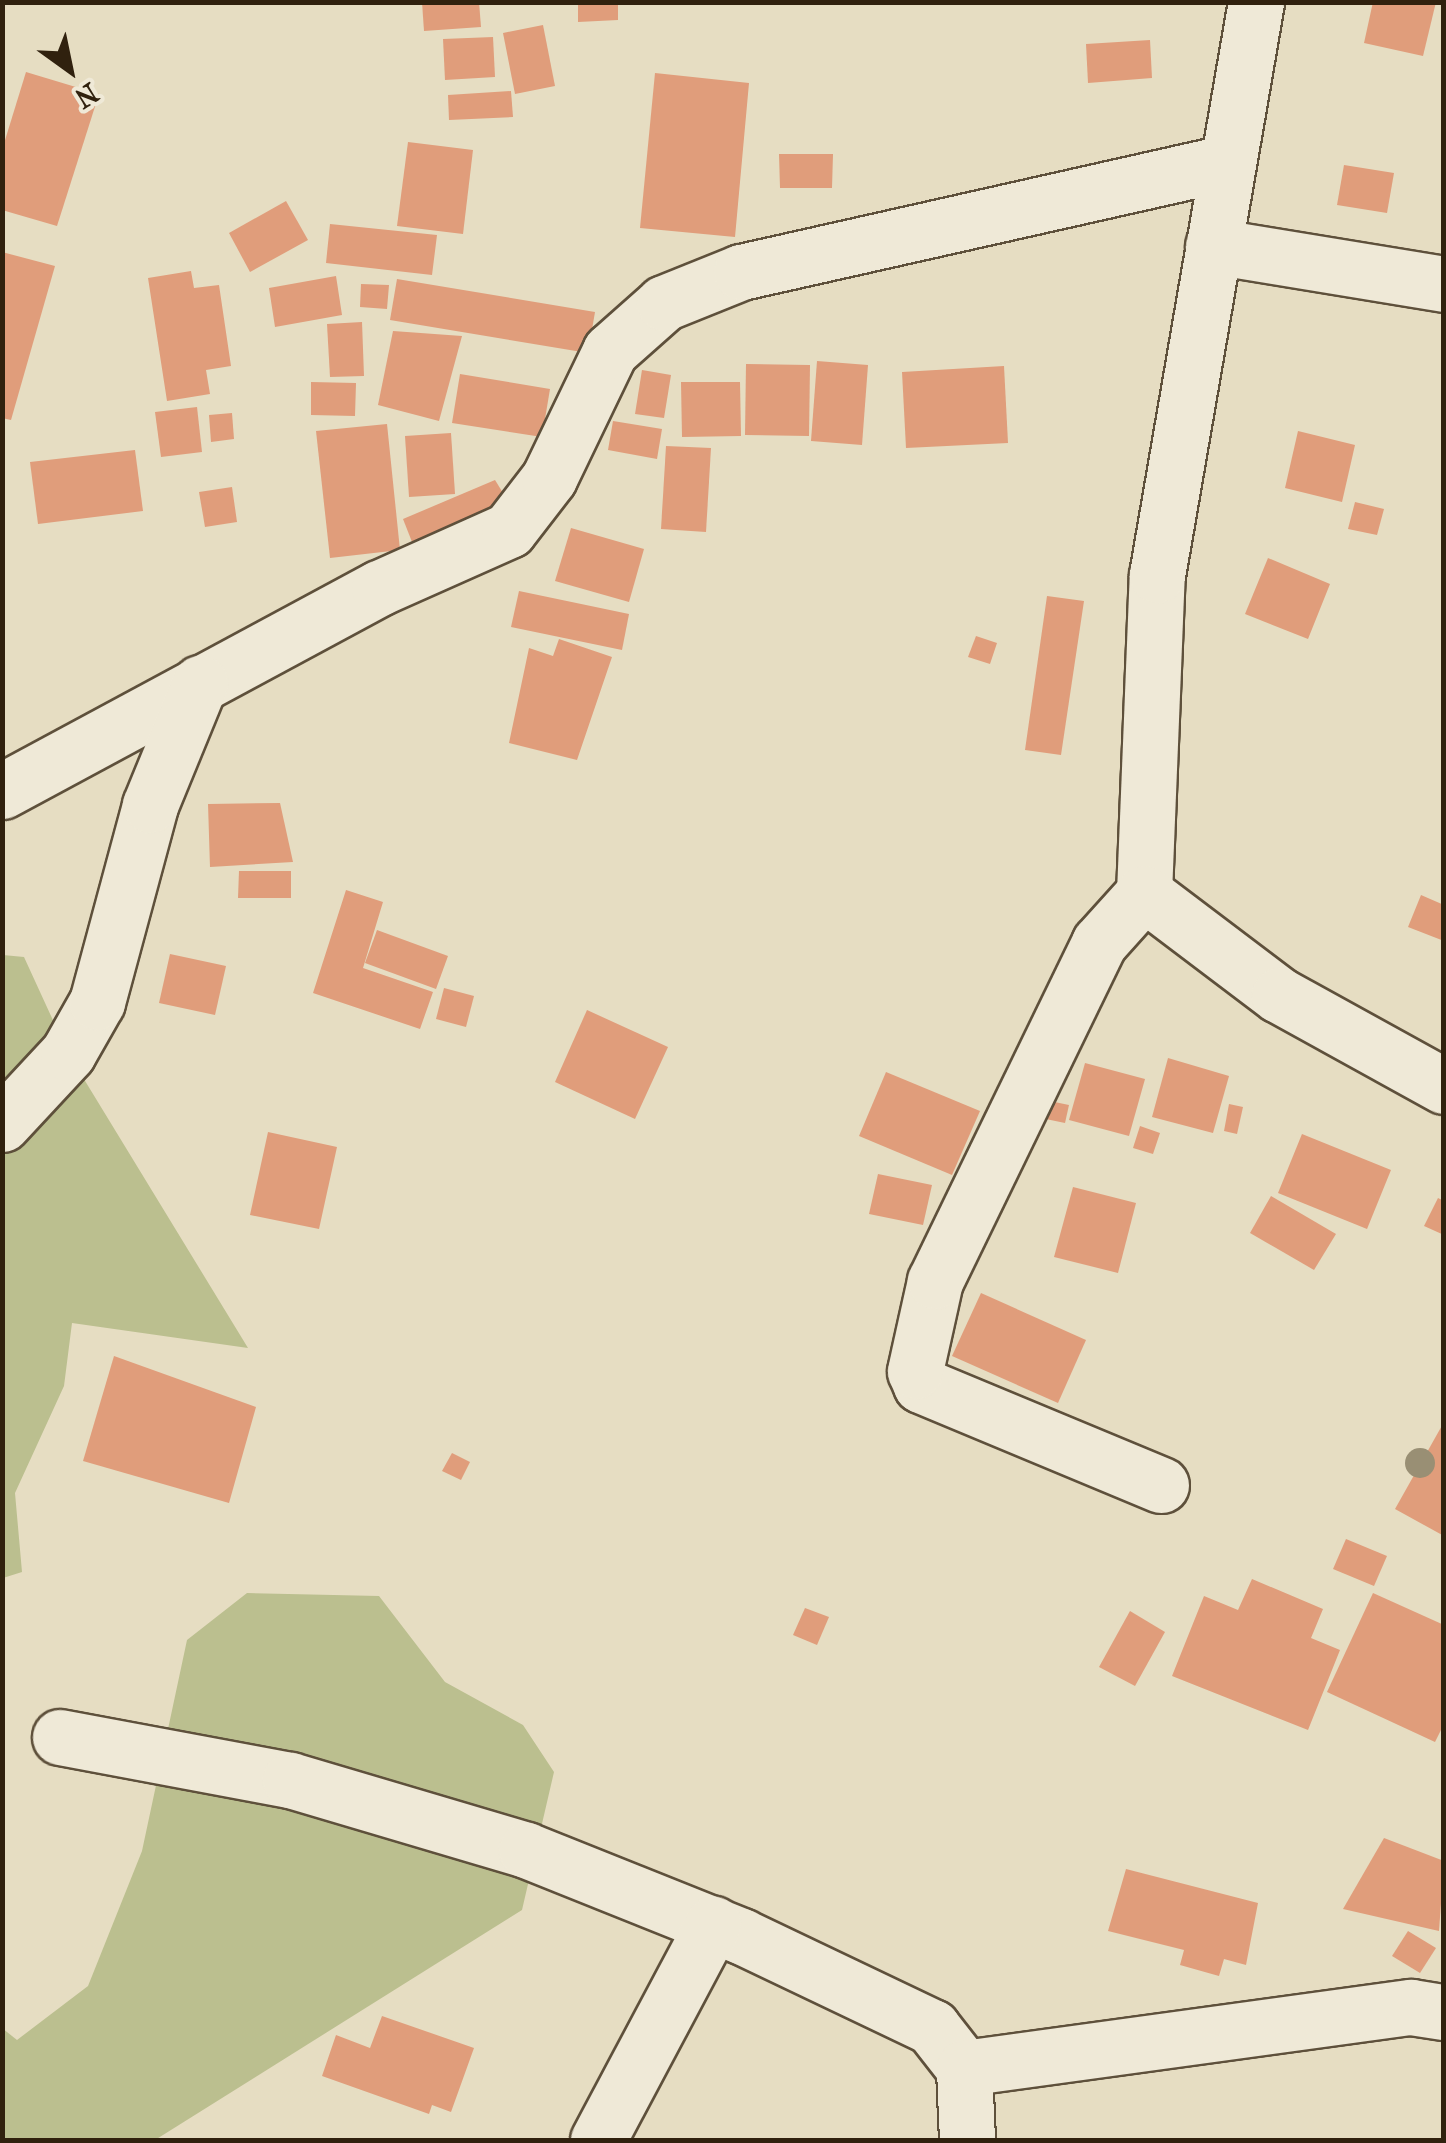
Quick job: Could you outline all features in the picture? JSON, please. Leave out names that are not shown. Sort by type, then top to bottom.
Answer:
[{"type":"street","points":[[1162,1485],[920,1384],[915,1371],[935,1281],[1046,1040],[1098,943],[1144,892],[1157,574],[1213,246],[1221,164],[1256,2]]},
{"type":"street","points":[[2,790],[200,682],[509,530],[549,478],[610,352],[664,303],[741,272],[1221,164]]},
{"type":"street","points":[[1213,246],[1444,284]]},
{"type":"street","points":[[2,1124],[68,1053],[97,1002],[150,805],[200,682]]},
{"type":"street","points":[[1144,892],[1279,994],[1444,1086]]},
{"type":"street","points":[[60,1737],[290,1780],[526,1850],[714,1924],[917,2017],[964,2068],[967,2140]]},
{"type":"street","points":[[598,2140],[714,1924]]},
{"type":"street","points":[[964,2068],[1411,2007],[1444,2012]]},
{"type":"green space","points":[[3,955],[24,957],[68,1053],[248,1348],[72,1323],[64,1386],[15,1493],[22,1572],[3,1578]]},
{"type":"green space","points":[[247,1593],[379,1596],[445,1682],[523,1725],[554,1772],[522,1910],[155,2140],[3,2140],[2,2028],[17,2040],[88,1986],[142,1851],[187,1640]]},
{"type":"building","points":[[422,2],[479,2],[481,27],[424,31]]},
{"type":"building","points":[[578,2],[618,2],[618,20],[578,22]]},
{"type":"building","points":[[1373,2],[1436,2],[1423,56],[1364,43]]},
{"type":"building","points":[[543,25],[555,86],[515,94],[503,33]]},
{"type":"building","points":[[493,37],[495,77],[445,80],[443,39]]},
{"type":"building","points":[[1150,40],[1152,78],[1088,83],[1086,44]]},
{"type":"building","points":[[26,72],[99,94],[57,226],[2,210],[2,150]]},
{"type":"building","points":[[655,73],[749,83],[735,237],[640,228]]},
{"type":"building","points":[[511,91],[513,117],[449,120],[448,95]]},
{"type":"building","points":[[408,142],[473,150],[463,234],[397,226]]},
{"type":"building","points":[[779,154],[833,154],[832,188],[780,188]]},
{"type":"building","points":[[1344,165],[1394,173],[1387,213],[1337,205]]},
{"type":"building","points":[[286,201],[308,240],[250,272],[229,233]]},
{"type":"building","points":[[330,224],[437,235],[432,275],[326,263]]},
{"type":"building","points":[[2,252],[55,266],[11,420],[2,418]]},
{"type":"building","points":[[191,271],[194,288],[219,285],[231,366],[206,370],[210,394],[167,401],[148,278]]},
{"type":"building","points":[[336,276],[342,315],[275,327],[269,288]]},
{"type":"building","points":[[397,279],[595,312],[588,353],[390,320]]},
{"type":"building","points":[[361,284],[389,285],[387,309],[360,307]]},
{"type":"building","points":[[362,322],[364,376],[330,377],[327,324]]},
{"type":"building","points":[[393,331],[462,336],[439,421],[378,405]]},
{"type":"building","points":[[817,361],[868,365],[862,445],[811,441]]},
{"type":"building","points":[[746,364],[810,365],[809,436],[745,435]]},
{"type":"building","points":[[1004,366],[1008,443],[906,448],[902,372]]},
{"type":"building","points":[[642,370],[671,375],[664,418],[635,414]]},
{"type":"building","points":[[460,374],[550,389],[542,437],[452,423]]},
{"type":"building","points":[[311,382],[356,383],[355,416],[311,415]]},
{"type":"building","points":[[681,382],[740,382],[741,436],[682,437]]},
{"type":"building","points":[[197,407],[202,452],[161,457],[155,412]]},
{"type":"building","points":[[232,413],[234,439],[211,442],[209,415]]},
{"type":"building","points":[[613,421],[662,429],[657,459],[608,450]]},
{"type":"building","points":[[387,424],[400,550],[330,558],[316,431]]},
{"type":"building","points":[[1298,431],[1355,445],[1342,502],[1285,488]]},
{"type":"building","points":[[451,433],[455,494],[409,497],[405,436]]},
{"type":"building","points":[[666,446],[711,448],[706,532],[661,529]]},
{"type":"building","points":[[135,450],[143,511],[38,524],[30,462]]},
{"type":"building","points":[[495,480],[508,501],[414,547],[403,519]]},
{"type":"building","points":[[232,487],[237,522],[205,527],[199,492]]},
{"type":"building","points":[[1355,502],[1384,509],[1377,535],[1348,529]]},
{"type":"building","points":[[571,528],[644,549],[629,602],[555,581]]},
{"type":"building","points":[[1268,558],[1330,584],[1308,639],[1245,614]]},
{"type":"building","points":[[519,591],[629,614],[622,650],[511,627]]},
{"type":"building","points":[[1047,596],[1084,601],[1061,755],[1025,750]]},
{"type":"building","points":[[976,636],[997,643],[990,664],[968,657]]},
{"type":"building","points":[[559,639],[612,657],[577,760],[509,743],[529,648],[553,656]]},
{"type":"building","points":[[280,803],[293,862],[210,867],[208,804]]},
{"type":"building","points":[[239,871],[291,871],[291,898],[238,898]]},
{"type":"building","points":[[346,890],[383,902],[363,968],[433,992],[420,1029],[313,993]]},
{"type":"building","points":[[1421,895],[1444,905],[1444,941],[1408,927]]},
{"type":"building","points":[[377,930],[448,956],[436,989],[365,963]]},
{"type":"building","points":[[170,954],[226,966],[215,1015],[159,1003]]},
{"type":"building","points":[[444,988],[474,996],[466,1027],[436,1019]]},
{"type":"building","points":[[587,1010],[668,1047],[635,1119],[555,1082]]},
{"type":"building","points":[[1168,1058],[1229,1076],[1213,1133],[1152,1117]]},
{"type":"building","points":[[1085,1063],[1145,1079],[1129,1136],[1069,1120]]},
{"type":"building","points":[[886,1072],[980,1111],[952,1175],[859,1136]]},
{"type":"building","points":[[1045,1100],[1069,1105],[1065,1123],[1041,1118]]},
{"type":"building","points":[[1229,1104],[1243,1107],[1237,1134],[1224,1131]]},
{"type":"building","points":[[1140,1126],[1160,1133],[1153,1154],[1133,1148]]},
{"type":"building","points":[[268,1132],[337,1147],[319,1229],[250,1215]]},
{"type":"building","points":[[1302,1134],[1391,1170],[1367,1229],[1278,1193]]},
{"type":"building","points":[[878,1174],[932,1185],[923,1225],[869,1214]]},
{"type":"building","points":[[1073,1187],[1136,1203],[1118,1273],[1054,1257]]},
{"type":"building","points":[[1271,1196],[1336,1234],[1314,1270],[1250,1233]]},
{"type":"building","points":[[1438,1198],[1444,1201],[1444,1235],[1424,1226]]},
{"type":"building","points":[[981,1293],[1086,1340],[1058,1403],[952,1356]]},
{"type":"building","points":[[114,1356],[256,1407],[229,1503],[83,1461]]},
{"type":"building","points":[[1444,1422],[1444,1536],[1395,1509]]},
{"type":"building","points":[[452,1453],[470,1462],[461,1480],[442,1471]]},
{"type":"building","points":[[1346,1539],[1387,1556],[1374,1586],[1333,1569]]},
{"type":"building","points":[[1252,1579],[1323,1609],[1311,1638],[1340,1650],[1308,1730],[1172,1676],[1204,1596],[1238,1610]]},
{"type":"building","points":[[1373,1593],[1444,1625],[1444,1724],[1435,1742],[1327,1692]]},
{"type":"building","points":[[805,1608],[829,1617],[817,1645],[793,1635]]},
{"type":"building","points":[[1130,1611],[1165,1632],[1135,1686],[1099,1667]]},
{"type":"building","points":[[1384,1838],[1444,1861],[1439,1931],[1343,1909]]},
{"type":"building","points":[[1126,1869],[1258,1903],[1246,1965],[1224,1959],[1219,1976],[1180,1965],[1184,1950],[1108,1931]]},
{"type":"building","points":[[1408,1931],[1436,1948],[1420,1973],[1392,1956]]},
{"type":"building","points":[[382,2016],[474,2048],[451,2112],[432,2105],[429,2114],[322,2076],[336,2035],[370,2048]]}]
